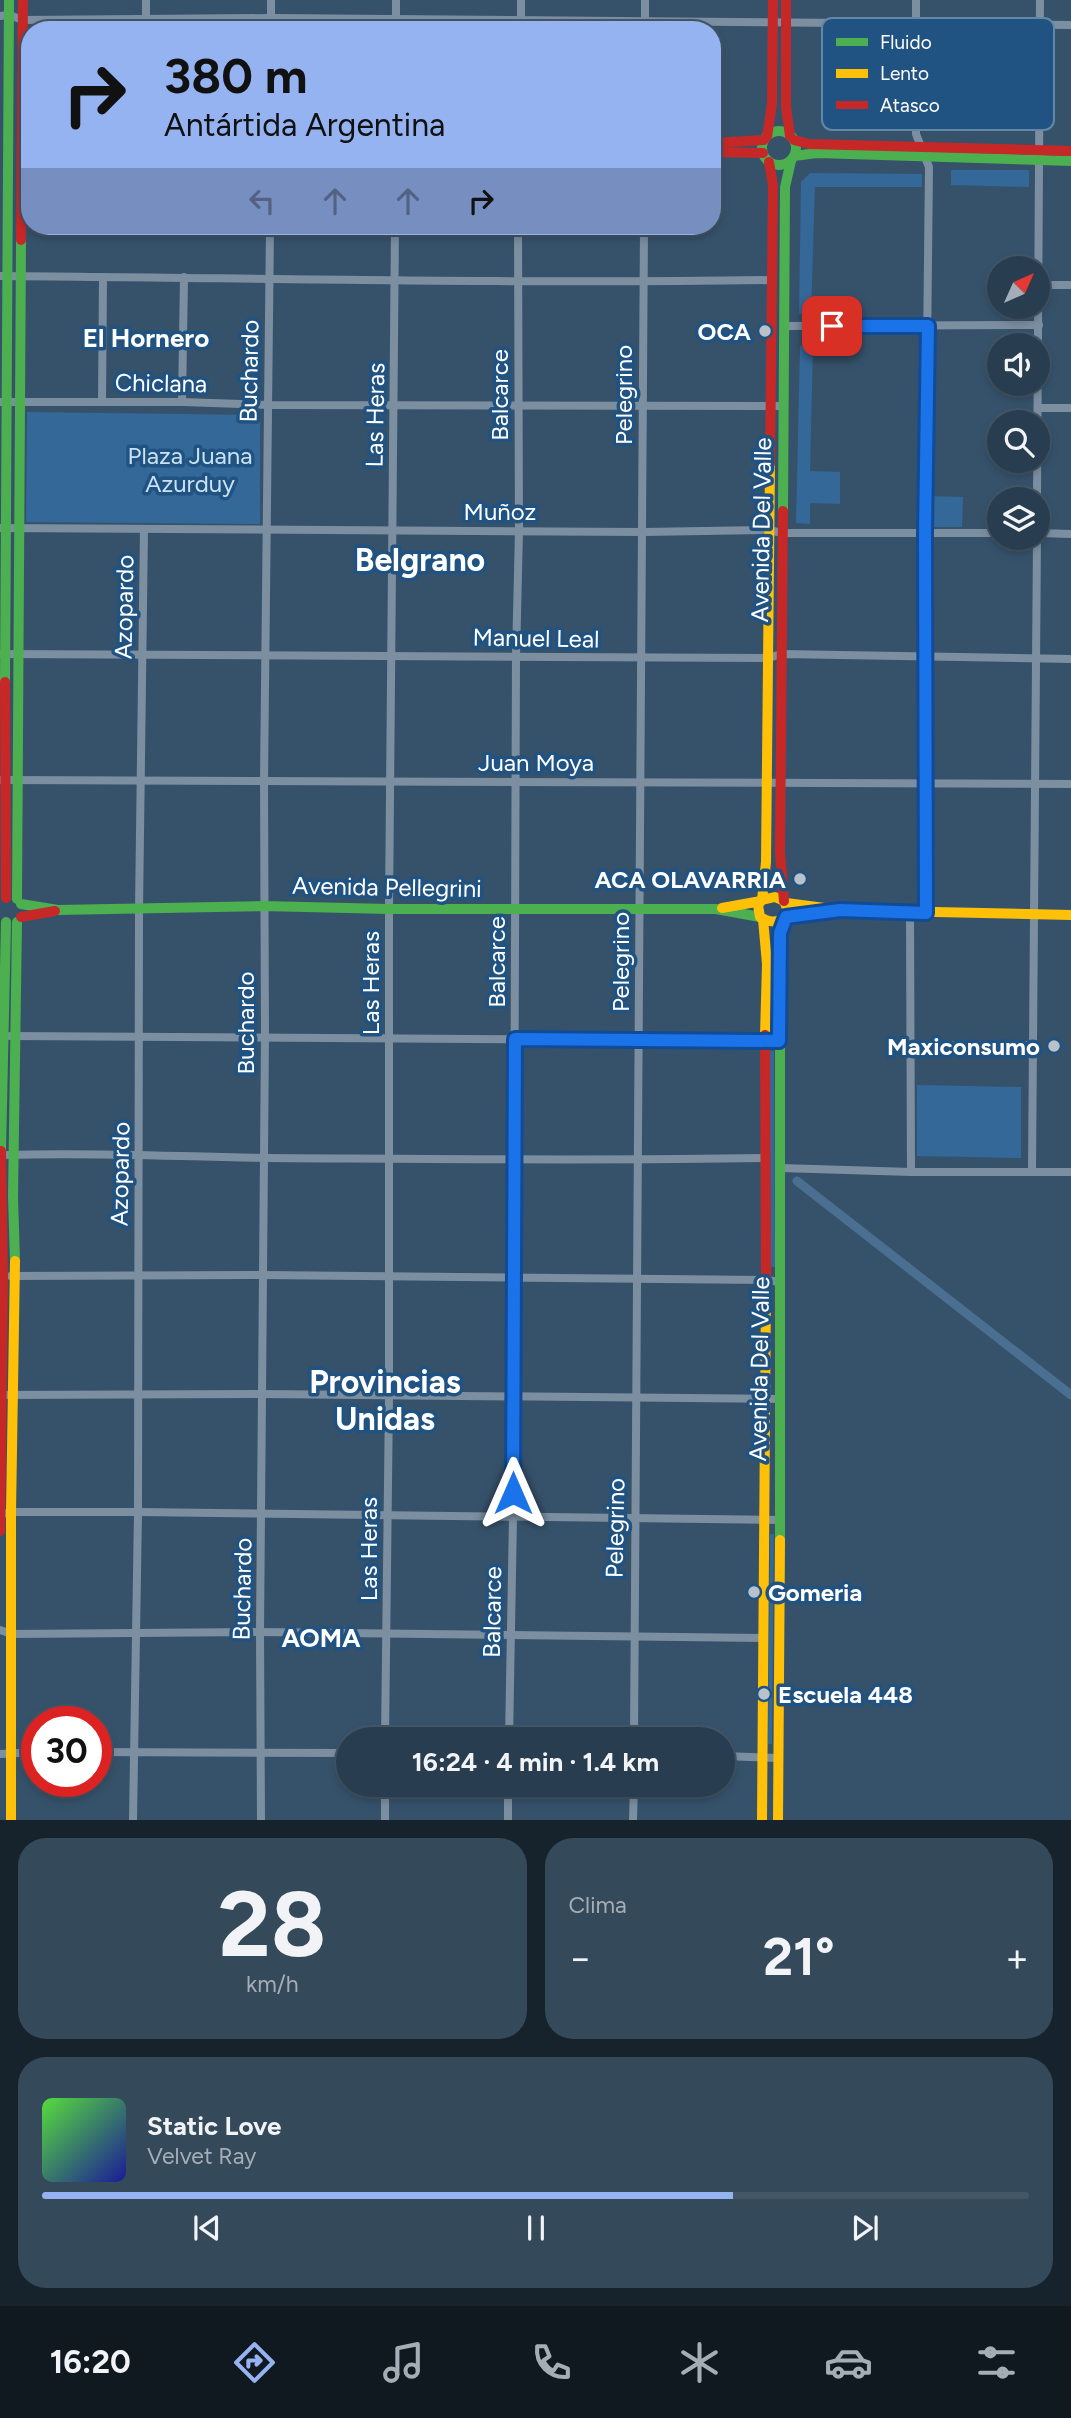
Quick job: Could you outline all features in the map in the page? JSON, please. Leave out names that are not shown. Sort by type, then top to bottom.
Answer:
[{"type":"main road","points":[[9,0],[4,15],[2,654],[11,901],[23,910],[11,920],[10,966],[15,1036],[14,1155],[5,1197],[1,1277],[4,1514],[12,1634],[11,1819]]},
{"type":"main road","points":[[23,0],[23,20]]},
{"type":"main road","points":[[766,158],[772,104],[773,0]]},
{"type":"main road","points":[[786,0],[786,107],[796,151],[792,158]]},
{"type":"main road","points":[[721,142],[766,139],[776,132],[809,144],[919,146],[1040,156],[1071,162]]},
{"type":"main road","points":[[3,148],[21,148]]},
{"type":"main road","points":[[721,153],[766,158],[780,165],[792,158],[817,153],[925,158],[1040,156],[1071,151]]},
{"type":"main road","name":"Avenida Del Valle","points":[[762,900],[768,782],[768,530],[773,186],[766,158]]},
{"type":"main road","name":"Avenida Del Valle","points":[[785,902],[780,852],[785,187],[792,158]]},
{"type":"main road","points":[[8,780],[19,653],[19,402],[24,235]]},
{"type":"main road","points":[[840,910],[774,921],[761,918],[758,905],[762,900],[775,897],[785,902],[840,910],[1071,915]]},
{"type":"main road","name":"Avenida Pellegrini","points":[[11,901],[58,910],[263,906],[639,910],[716,909],[762,900]]},
{"type":"main road","points":[[785,902],[785,918]]},
{"type":"main road","name":"Avenida Pellegrini","points":[[716,909],[761,918]]},
{"type":"main road","name":"Avenida Pellegrini","points":[[11,920],[58,910]]},
{"type":"main road","name":"Avenida Del Valle","points":[[761,918],[767,964],[762,1819]]},
{"type":"main road","name":"Avenida Del Valle","points":[[778,1819],[781,1282],[779,1041],[780,933],[785,918]]},
{"type":"main road","points":[[0,1531],[4,1514],[14,1395],[16,1276],[1,1156],[1,1036],[10,966]]},
{"type":"street","points":[[146,0],[146,18]]},
{"type":"street","points":[[271,0],[271,18]]},
{"type":"street","points":[[396,0],[396,20]]},
{"type":"street","points":[[521,0],[521,21]]},
{"type":"street","points":[[645,0],[645,21]]},
{"type":"street","points":[[915,18],[916,0]]},
{"type":"street","points":[[1040,18],[1041,0]]},
{"type":"street","points":[[4,15],[23,20],[271,18],[417,21]]},
{"type":"street","points":[[721,24],[822,24]]},
{"type":"street","points":[[916,130],[919,146],[929,167],[925,534],[926,913]]},
{"type":"street","points":[[1040,130],[1040,256]]},
{"type":"street","name":"Buchardo","points":[[261,1819],[265,1036],[263,906],[270,235]]},
{"type":"street","name":"Las Heras","points":[[385,1727],[395,235]]},
{"type":"street","name":"Balcarce","points":[[509,1727],[513,1517],[519,235]]},
{"type":"street","name":"Pelegrino","points":[[634,1727],[644,235]]},
{"type":"street","points":[[3,276],[395,281],[772,280]]},
{"type":"street","points":[[102,402],[103,277]]},
{"type":"street","points":[[182,402],[184,277]]},
{"type":"street","points":[[1050,285],[1071,285]]},
{"type":"street","points":[[1037,487],[1039,319]]},
{"type":"street","points":[[785,326],[1039,325]]},
{"type":"street","name":"Chiclana","points":[[3,402],[518,407],[784,405]]},
{"type":"street","points":[[1040,408],[1071,408]]},
{"type":"street","name":"Muñoz","points":[[3,528],[987,533]]},
{"type":"street","name":"Azopardo","points":[[133,1819],[138,1512],[139,910],[144,529]]},
{"type":"street","points":[[1050,535],[1071,534]]},
{"type":"street","points":[[1032,1171],[1037,550]]},
{"type":"street","name":"Manuel Leal","points":[[2,654],[642,659],[769,658],[781,654],[1071,659]]},
{"type":"street","name":"Juan Moya","points":[[8,780],[1071,784]]},
{"type":"street","points":[[910,913],[911,1172]]},
{"type":"street","points":[[1,1036],[779,1041]]},
{"type":"street","points":[[912,1045],[1032,1045]]},
{"type":"street","points":[[1,1156],[139,1154],[264,1158],[765,1158]]},
{"type":"street","points":[[781,1168],[911,1172],[1071,1172]]},
{"type":"street","points":[[1,1277],[263,1275],[781,1282]]},
{"type":"street","points":[[1,1395],[262,1394],[780,1399]]},
{"type":"street","points":[[4,1514],[138,1512],[779,1520]]},
{"type":"street","points":[[0,1630],[12,1634],[260,1632],[762,1637]]},
{"type":"street","points":[[0,1754],[21,1752]]},
{"type":"street","points":[[112,1752],[336,1753]]},
{"type":"street","points":[[735,1757],[779,1758]]},
{"type":"street","points":[[385,1797],[385,1819]]},
{"type":"street","points":[[508,1797],[508,1819]]},
{"type":"street","points":[[634,1797],[634,1819]]},
{"type":"green space","points":[[951,170],[1029,170],[1029,187],[951,185]]},
{"type":"green space","points":[[810,173],[922,174],[922,187],[815,187],[811,314],[799,314],[801,182]]},
{"type":"green space","points":[[800,346],[813,346],[810,471],[840,472],[840,504],[810,503],[810,524],[796,523]]},
{"type":"green space","name":"Plaza Juana Azurduy","points":[[27,412],[260,415],[260,524],[26,522]]},
{"type":"green space","points":[[930,496],[963,497],[962,527],[930,527]]},
{"type":"green space","points":[[769,1051],[774,1051],[775,1267],[771,1267]]},
{"type":"green space","points":[[917,1085],[1021,1087],[1021,1158],[917,1156]]},
{"type":"green space","points":[[770,1534],[774,1534],[772,1744],[768,1744]]},
{"type":"waterway","points":[[797,1181],[1071,1395]]},
{"type":"traffic: fast","points":[[5,682],[9,0]]},
{"type":"traffic: fast","points":[[779,131],[791,136],[796,148],[791,160],[779,165],[767,160],[762,148],[767,136],[779,131]]},
{"type":"traffic: fast","points":[[794,156],[817,153],[1071,161]]},
{"type":"traffic: fast","points":[[783,511],[785,187],[791,161]]},
{"type":"traffic: fast","points":[[17,899],[21,240]]},
{"type":"traffic: fast","points":[[21,904],[58,910],[263,906],[389,909],[716,909],[760,917]]},
{"type":"traffic: fast","points":[[780,1540],[780,933],[784,919]]},
{"type":"traffic: fast","points":[[1,1151],[6,922]]},
{"type":"traffic: fast","points":[[15,1261],[13,1197],[17,922]]},
{"type":"traffic: slow","points":[[762,900],[775,897],[784,901],[788,911],[786,917],[773,922],[767,920],[760,917],[758,905],[762,900],[766,862],[770,464]]},
{"type":"traffic: slow","points":[[722,908],[761,901]]},
{"type":"traffic: slow","points":[[786,903],[840,910],[1071,915]]},
{"type":"traffic: slow","points":[[763,919],[767,964],[765,1035]]},
{"type":"traffic: slow","points":[[11,1820],[11,1512],[15,1261]]},
{"type":"traffic: slow","points":[[762,1820],[766,1286]]},
{"type":"traffic: slow","points":[[778,1820],[780,1540]]},
{"type":"traffic: jam","points":[[23,0],[23,21]]},
{"type":"traffic: jam","points":[[767,137],[772,104],[773,0]]},
{"type":"traffic: jam","points":[[786,0],[786,107],[790,136]]},
{"type":"traffic: jam","points":[[721,142],[764,140]]},
{"type":"traffic: jam","points":[[794,140],[809,144],[1071,151]]},
{"type":"traffic: jam","points":[[721,152],[763,153]]},
{"type":"traffic: jam","points":[[769,162],[773,186],[770,464]]},
{"type":"traffic: jam","points":[[21,235],[21,240]]},
{"type":"traffic: jam","points":[[783,511],[780,852],[784,901]]},
{"type":"traffic: jam","points":[[5,682],[6,898]]},
{"type":"traffic: jam","points":[[21,917],[55,911]]},
{"type":"traffic: jam","points":[[786,917],[827,912]]},
{"type":"traffic: jam","points":[[765,1035],[766,1286]]},
{"type":"traffic: jam","points":[[0,1531],[3,1277],[1,1151]]},
{"type":"place","name":"OCA","points":[[765,331]]},
{"type":"place","name":"ACA OLAVARRIA","points":[[800,879]]},
{"type":"place","name":"Maxiconsumo","points":[[1054,1046]]},
{"type":"place","name":"Gomeria","points":[[754,1592]]},
{"type":"place","name":"Escuela 448","points":[[764,1694]]},
{"type":"district","name":"El Hornero","points":[[146,338]]},
{"type":"district","name":"Belgrano","points":[[420,560]]},
{"type":"district","name":"Provincias Unidas","points":[[385,1400]]},
{"type":"district","name":"AOMA","points":[[321,1638]]},
{"type":"route","points":[[513,1493],[515,1039],[779,1041],[780,933],[786,917],[840,910],[926,913],[925,534],[928,326],[832,326]]}]
